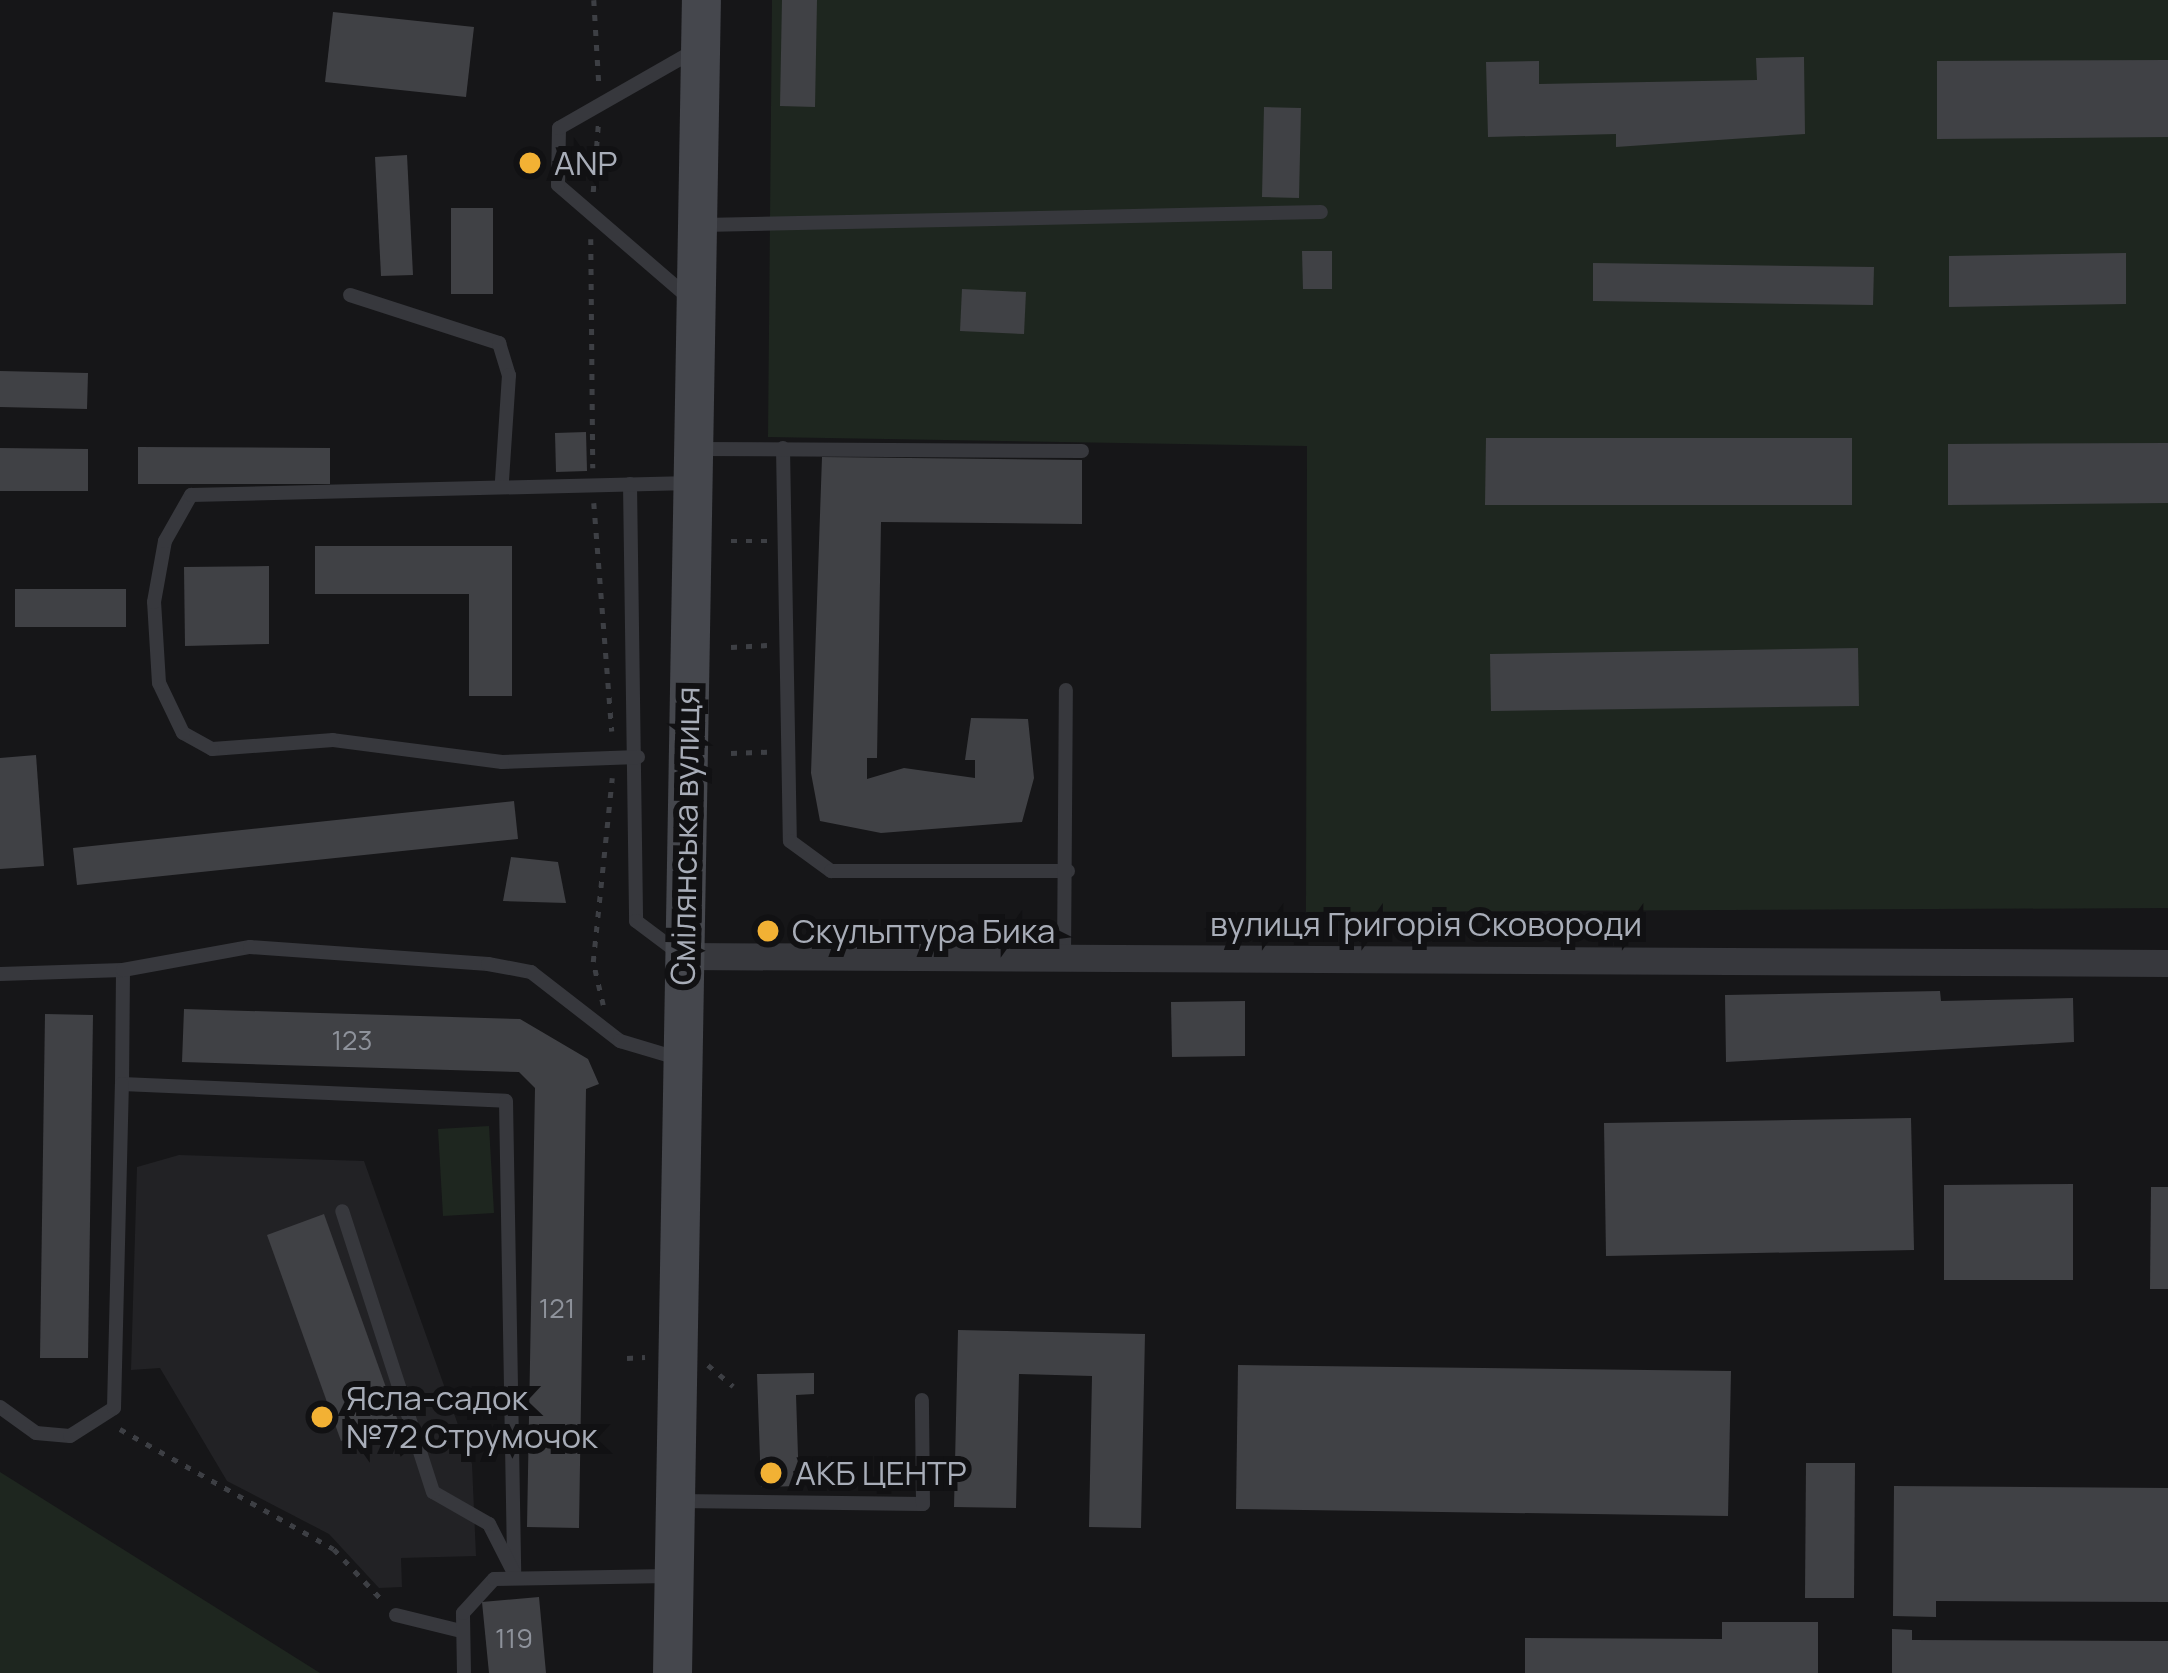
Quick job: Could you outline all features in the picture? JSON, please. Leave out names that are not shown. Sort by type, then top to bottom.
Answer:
[{"type":"main road","name":"Смілянська вулиця","points":[[672,1673],[701,0]]},
{"type":"street","name":"вулиця Григорія Сковороди","points":[[683,956],[2168,963]]},
{"type":"lane","points":[[694,303],[591,208],[558,185],[559,128],[699,49]]},
{"type":"lane","points":[[697,226],[1321,212]]},
{"type":"lane","points":[[350,295],[500,343],[502,481]]},
{"type":"lane","points":[[783,448],[790,842],[831,871],[1068,872]]},
{"type":"lane","points":[[638,757],[502,762],[333,740],[212,749],[183,733],[159,683],[154,602],[165,542],[191,495],[502,481],[593,488],[783,448],[1082,451]]},
{"type":"lane","points":[[629,484],[638,757],[636,921],[683,956]]},
{"type":"lane","points":[[1064,959],[1066,690]]},
{"type":"lane","points":[[0,974],[123,970],[250,947],[488,964],[530,972],[620,1041],[682,1058]]},
{"type":"lane","points":[[0,1407],[36,1433],[70,1436],[109,1416],[123,970]]},
{"type":"lane","points":[[122,1084],[506,1101],[514,1573]]},
{"type":"lane","points":[[342,1211],[433,1492],[489,1524],[514,1573]]},
{"type":"lane","points":[[673,1502],[923,1504],[922,1400]]},
{"type":"lane","points":[[464,1673],[460,1631],[475,1594],[514,1573],[672,1576]]},
{"type":"lane","points":[[396,1615],[460,1631]]},
{"type":"path","points":[[594,0],[600,103],[591,208],[593,488],[614,756],[593,962],[620,1041]]},
{"type":"path","points":[[731,541],[784,541]]},
{"type":"path","points":[[731,646],[786,645]]},
{"type":"path","points":[[731,753],[788,751]]},
{"type":"path","points":[[627,1358],[650,1357]]},
{"type":"path","points":[[699,1358],[733,1386]]},
{"type":"path","points":[[109,1416],[131,1440],[334,1549],[396,1615]]},
{"type":"shaded area","points":[[772,0],[2168,0],[2168,908],[1306,912],[1307,446],[768,437]]},
{"type":"shaded area","points":[[489,1126],[494,1213],[443,1216],[438,1129]]},
{"type":"shaded area","name":"Ясла-садок №72 Струмочок","points":[[179,1155],[364,1161],[472,1464],[476,1556],[401,1558],[402,1587],[379,1588],[329,1534],[227,1481],[160,1368],[131,1370],[137,1167]]},
{"type":"shaded area","points":[[0,1472],[320,1673],[0,1673]]},
{"type":"building","points":[[782,0],[817,0],[815,107],[780,106]]},
{"type":"building","points":[[333,12],[474,27],[466,97],[325,82]]},
{"type":"building","points":[[1804,57],[1805,134],[1616,147],[1616,134],[1488,137],[1486,62],[1539,61],[1539,84],[1757,80],[1756,58]]},
{"type":"building","points":[[2168,60],[2168,137],[1937,139],[1937,61]]},
{"type":"building","points":[[1264,107],[1301,108],[1299,198],[1262,197]]},
{"type":"building","points":[[407,155],[413,275],[381,276],[375,157]]},
{"type":"building","points":[[451,208],[493,208],[493,294],[451,294]]},
{"type":"building","points":[[1302,251],[1332,251],[1332,289],[1303,289]]},
{"type":"building","points":[[2126,253],[2126,304],[1949,307],[1949,256]]},
{"type":"building","points":[[1593,263],[1874,267],[1873,305],[1593,301]]},
{"type":"building","points":[[962,289],[1026,292],[1024,334],[960,331]]},
{"type":"building","points":[[0,371],[88,373],[87,409],[0,407]]},
{"type":"building","points":[[586,432],[587,471],[556,472],[555,433]]},
{"type":"building","points":[[1486,438],[1852,438],[1852,505],[1485,505]]},
{"type":"building","points":[[2168,443],[2168,503],[1948,505],[1948,444]]},
{"type":"building","points":[[138,447],[330,448],[330,484],[138,484]]},
{"type":"building","points":[[0,448],[88,449],[88,491],[0,491]]},
{"type":"building","points":[[822,457],[1082,460],[1082,524],[881,522],[877,758],[867,758],[867,779],[904,768],[975,778],[975,760],[965,760],[971,718],[1028,719],[1034,778],[1022,822],[881,833],[820,821],[811,773]]},
{"type":"building","points":[[315,546],[512,546],[512,696],[469,696],[469,594],[315,594]]},
{"type":"building","points":[[269,566],[269,644],[185,646],[184,567]]},
{"type":"building","points":[[15,589],[126,589],[126,627],[15,627]]},
{"type":"building","points":[[1858,648],[1859,706],[1491,711],[1490,654]]},
{"type":"building","points":[[36,755],[44,866],[0,869],[0,758]]},
{"type":"building","points":[[514,801],[518,839],[77,885],[73,848]]},
{"type":"building","points":[[511,857],[558,862],[566,903],[503,901]]},
{"type":"building","points":[[1940,991],[1941,1001],[2073,998],[2074,1042],[1726,1062],[1725,995]]},
{"type":"building","points":[[1245,1001],[1245,1056],[1172,1057],[1171,1002]]},
{"type":"building","points":[[184,1009],[520,1019],[588,1059],[599,1084],[586,1089],[579,1528],[527,1527],[535,1088],[519,1072],[182,1062]]},
{"type":"building","points":[[45,1014],[93,1015],[88,1358],[40,1358]]},
{"type":"building","points":[[1911,1118],[1914,1250],[1606,1256],[1604,1123]]},
{"type":"building","points":[[2073,1184],[2073,1280],[1944,1280],[1944,1185]]},
{"type":"building","points":[[2151,1187],[2168,1187],[2168,1289],[2150,1289]]},
{"type":"building","points":[[324,1214],[398,1421],[341,1441],[267,1235]]},
{"type":"building","points":[[958,1330],[1145,1334],[1141,1528],[1089,1527],[1092,1376],[1019,1374],[1016,1508],[954,1507]]},
{"type":"building","points":[[1238,1365],[1731,1371],[1728,1516],[1236,1509]]},
{"type":"building","points":[[814,1373],[814,1394],[796,1395],[799,1486],[761,1487],[757,1374]]},
{"type":"building","points":[[1806,1463],[1855,1463],[1854,1598],[1805,1598]]},
{"type":"building","points":[[1894,1486],[2168,1488],[2168,1602],[1936,1601],[1936,1617],[1893,1616]]},
{"type":"building","points":[[539,1597],[546,1673],[489,1673],[482,1602]]},
{"type":"building","points":[[1722,1622],[1818,1622],[1818,1673],[1525,1673],[1525,1638],[1722,1639]]},
{"type":"building","points":[[1892,1629],[1912,1630],[1912,1640],[2168,1641],[2168,1673],[1892,1673]]},
{"type":"place","name":"ANP","points":[[530,163]]},
{"type":"place","name":"Cкульптура Бика","points":[[768,931]]},
{"type":"place","name":"Ясла-садок №72 Струмочок","points":[[322,1417]]},
{"type":"place","name":"АКБ ЦЕНТР","points":[[771,1473]]}]
